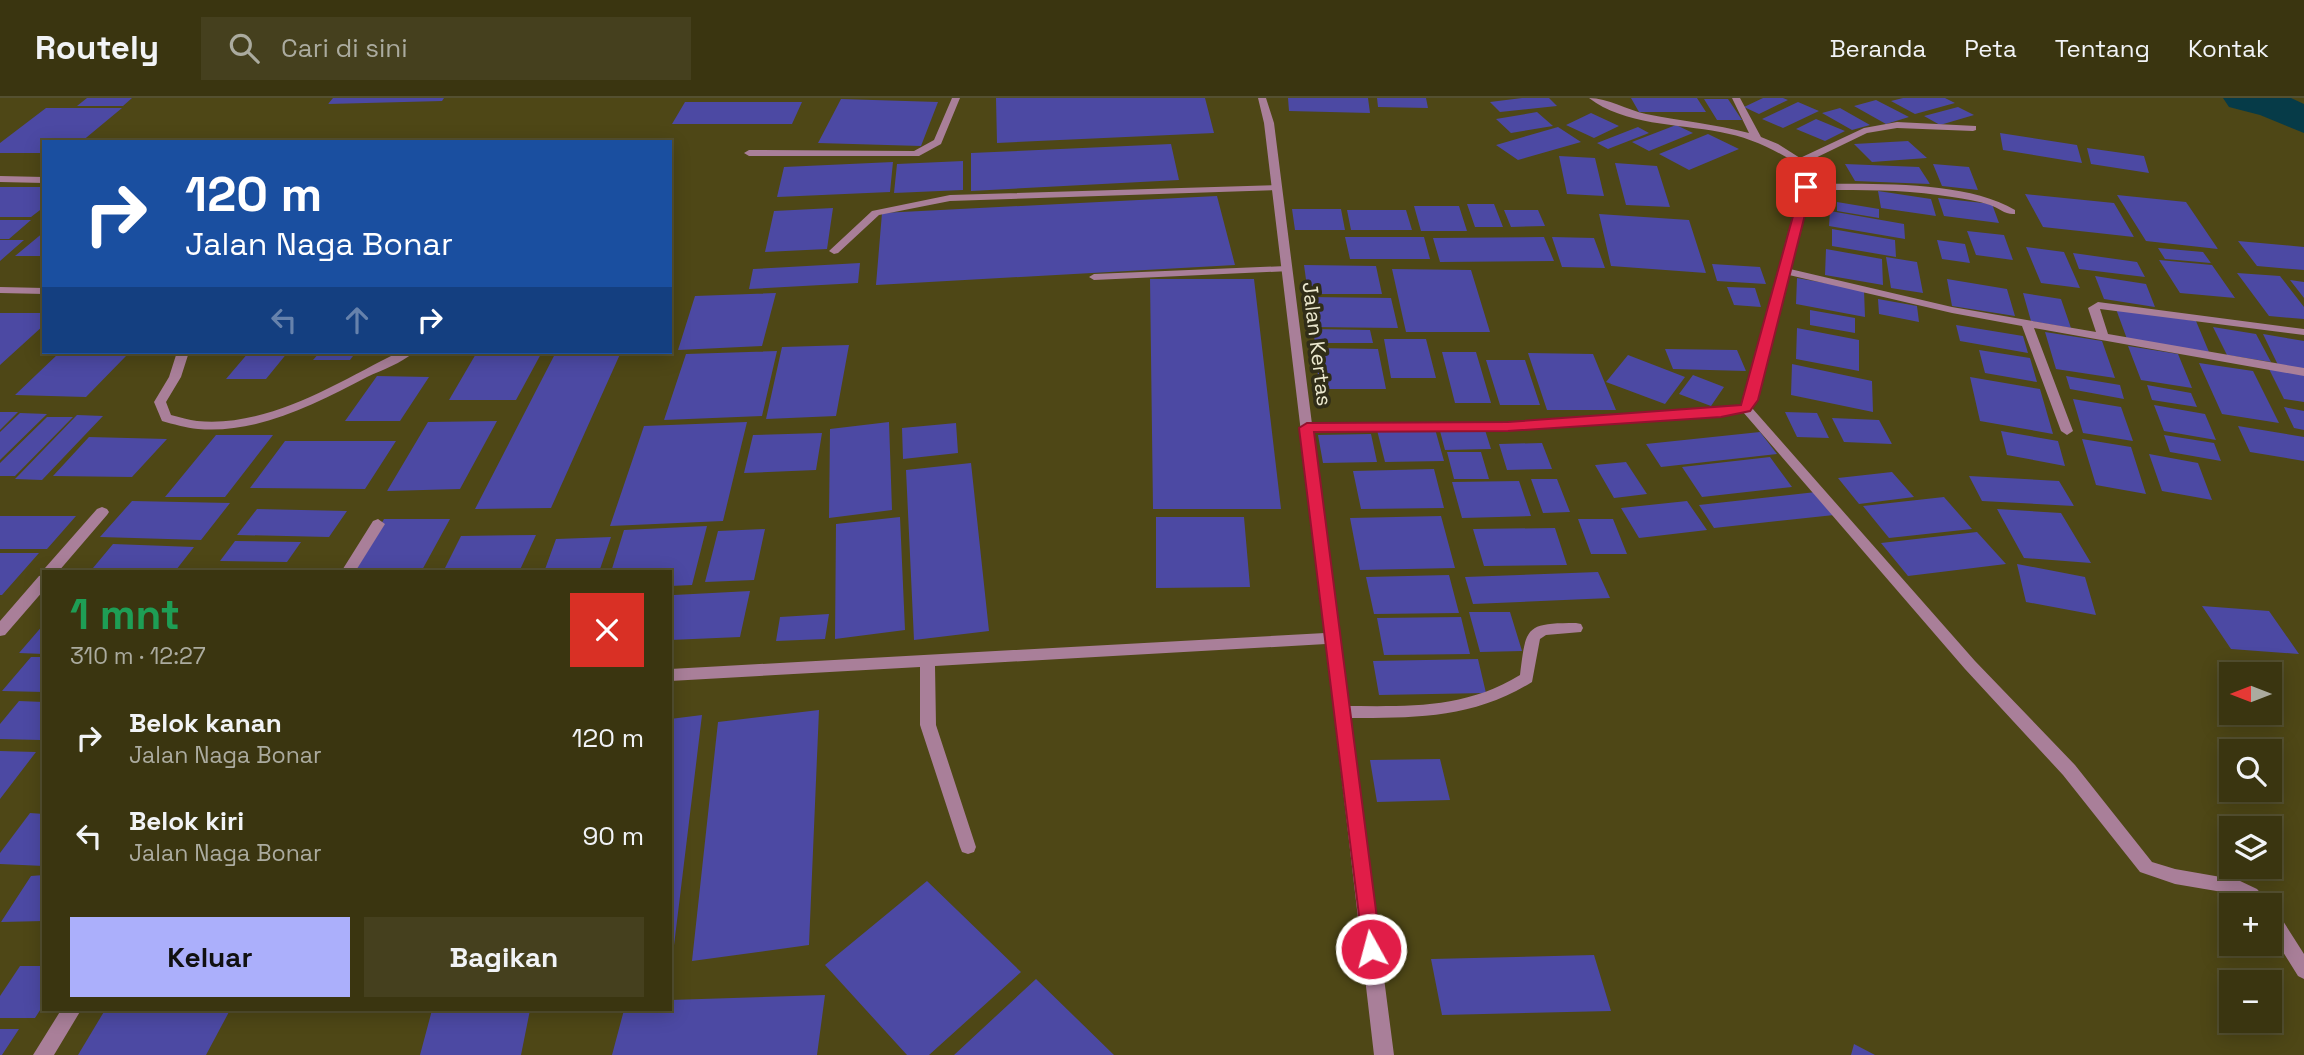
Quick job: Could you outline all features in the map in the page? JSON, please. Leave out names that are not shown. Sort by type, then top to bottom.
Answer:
[{"type":"street","points":[[749,153],[916,154],[938,142],[956,98]]},
{"type":"street","name":"Jalan Kertas","points":[[1262,98],[1269,123],[1384,1055]]},
{"type":"street","points":[[1307,428],[1508,426],[1721,413],[1745,408],[1751,400],[1806,187],[1800,162],[1758,138],[1709,125],[1621,111],[1593,98]]},
{"type":"street","points":[[1736,98],[1758,138]]},
{"type":"street","points":[[1800,162],[1864,131],[1897,125],[1973,128]]},
{"type":"street","points":[[0,179],[42,180]]},
{"type":"street","points":[[1806,187],[1908,190],[1995,200],[2011,212]]},
{"type":"street","points":[[834,251],[876,213],[889,208],[950,198],[1277,188]]},
{"type":"street","points":[[1094,277],[1286,269]]},
{"type":"street","points":[[1784,271],[2027,324],[2304,372]]},
{"type":"street","points":[[0,290],[42,291]]},
{"type":"street","points":[[2104,338],[2094,308],[2098,305],[2304,332]]},
{"type":"street","points":[[2027,324],[2067,431]]},
{"type":"street","points":[[182,354],[175,377],[160,402],[166,418],[186,425],[216,425],[252,421],[281,412],[404,354]]},
{"type":"street","points":[[1745,408],[1970,665],[2069,770],[2146,867],[2162,875],[2238,887],[2246,893]]},
{"type":"street","points":[[52,570],[102,512]]},
{"type":"street","points":[[349,570],[378,524]]},
{"type":"street","points":[[0,631],[42,582]]},
{"type":"street","points":[[1342,712],[1442,711],[1471,707],[1510,691],[1527,678],[1528,642],[1536,632],[1546,628],[1576,628]]},
{"type":"street","points":[[672,675],[1332,638]]},
{"type":"street","points":[[927,662],[929,725],[968,847]]},
{"type":"street","points":[[2282,935],[2304,970]]},
{"type":"street","points":[[43,1055],[71,1011]]},
{"type":"building","points":[[87,98],[132,98],[123,106],[77,106]]},
{"type":"building","points":[[333,98],[444,98],[442,101],[328,104]]},
{"type":"building","points":[[996,98],[1205,98],[1214,133],[997,143]]},
{"type":"building","points":[[1288,98],[1368,98],[1370,113],[1289,111]]},
{"type":"building","points":[[1377,98],[1426,98],[1428,108],[1378,107]]},
{"type":"building","points":[[1549,98],[1557,106],[1500,112],[1490,102]]},
{"type":"building","points":[[1631,98],[1697,98],[1706,112],[1639,112]]},
{"type":"building","points":[[1763,98],[1788,100],[1759,114],[1744,107]]},
{"type":"building","points":[[1903,98],[1945,98],[1955,103],[1915,114],[1891,101]]},
{"type":"building","points":[[841,99],[938,102],[921,146],[818,143]]},
{"type":"building","points":[[1704,99],[1728,99],[1742,120],[1717,120]]},
{"type":"building","points":[[1876,100],[1909,117],[1886,124],[1854,106]]},
{"type":"building","points":[[685,102],[802,102],[792,124],[672,124]]},
{"type":"building","points":[[1798,102],[1819,111],[1783,128],[1762,119]]},
{"type":"building","points":[[1958,107],[1974,115],[1940,125],[1924,116]]},
{"type":"building","points":[[46,108],[122,108],[83,140],[42,140],[42,153],[0,153],[0,143]]},
{"type":"building","points":[[1840,108],[1870,125],[1852,130],[1822,113]]},
{"type":"building","points":[[1537,112],[1553,126],[1511,133],[1496,119]]},
{"type":"building","points":[[1591,113],[1619,126],[1594,138],[1566,125]]},
{"type":"building","points":[[1816,119],[1845,131],[1825,141],[1796,129]]},
{"type":"building","points":[[1676,125],[1693,133],[1649,151],[1632,142]]},
{"type":"building","points":[[1558,127],[1581,142],[1518,160],[1496,145]]},
{"type":"building","points":[[1638,127],[1649,133],[1608,149],[1597,143]]},
{"type":"building","points":[[2000,133],[2077,145],[2082,163],[2003,150]]},
{"type":"building","points":[[1708,134],[1739,149],[1689,170],[1659,154]]},
{"type":"building","points":[[1908,141],[1927,158],[1872,162],[1854,144]]},
{"type":"building","points":[[1171,144],[1179,180],[971,191],[971,153]]},
{"type":"building","points":[[2087,148],[2144,156],[2149,173],[2091,164]]},
{"type":"building","points":[[1559,156],[1595,158],[1604,196],[1567,194]]},
{"type":"building","points":[[963,161],[963,190],[894,193],[897,164]]},
{"type":"building","points":[[893,162],[890,192],[777,197],[784,167]]},
{"type":"building","points":[[1615,163],[1657,166],[1670,207],[1626,205]]},
{"type":"building","points":[[1845,164],[1919,167],[1930,184],[1855,181]]},
{"type":"building","points":[[1933,164],[1969,167],[1978,190],[1942,186]]},
{"type":"building","points":[[0,187],[42,187],[42,209],[31,217],[0,217]]},
{"type":"building","points":[[1878,191],[1931,199],[1936,216],[1881,208]]},
{"type":"building","points":[[2025,194],[2114,203],[2134,237],[2043,227]]},
{"type":"building","points":[[2117,195],[2186,202],[2218,249],[2146,241]]},
{"type":"building","points":[[1217,196],[1235,265],[876,285],[882,213]]},
{"type":"building","points":[[1938,198],[1992,204],[1999,223],[1944,216]]},
{"type":"building","points":[[1837,202],[1879,209],[1879,218],[1837,211]]},
{"type":"building","points":[[1467,204],[1494,204],[1503,227],[1475,227]]},
{"type":"building","points":[[1414,206],[1459,206],[1467,231],[1421,231]]},
{"type":"building","points":[[833,208],[827,249],[765,252],[774,211]]},
{"type":"building","points":[[1292,209],[1341,209],[1345,230],[1295,230]]},
{"type":"building","points":[[1347,210],[1406,210],[1412,230],[1351,230]]},
{"type":"building","points":[[1504,210],[1538,210],[1545,226],[1511,227]]},
{"type":"building","points":[[1830,211],[1904,224],[1905,239],[1829,226]]},
{"type":"building","points":[[1599,214],[1689,220],[1706,273],[1611,266]]},
{"type":"building","points":[[0,220],[31,220],[9,239],[0,239]]},
{"type":"building","points":[[1832,229],[1895,240],[1896,257],[1832,246]]},
{"type":"building","points":[[1967,231],[2004,235],[2013,260],[1976,255]]},
{"type":"building","points":[[42,234],[42,256],[15,256]]},
{"type":"building","points":[[1345,237],[1424,237],[1430,259],[1350,259]]},
{"type":"building","points":[[1544,237],[1554,261],[1440,262],[1433,238]]},
{"type":"building","points":[[1552,237],[1594,238],[1605,268],[1562,267]]},
{"type":"building","points":[[0,240],[24,240],[0,261]]},
{"type":"building","points":[[1937,240],[1965,244],[1970,263],[1942,259]]},
{"type":"building","points":[[2238,241],[2304,247],[2304,270],[2257,266]]},
{"type":"building","points":[[2026,247],[2064,252],[2080,288],[2041,283]]},
{"type":"building","points":[[2158,248],[2203,252],[2211,263],[2165,259]]},
{"type":"building","points":[[1826,249],[1882,259],[1883,285],[1825,275]]},
{"type":"building","points":[[2073,253],[2137,262],[2145,277],[2079,269]]},
{"type":"building","points":[[1886,257],[1917,262],[1923,293],[1891,288]]},
{"type":"building","points":[[2159,260],[2212,265],[2235,298],[2180,293]]},
{"type":"building","points":[[860,263],[858,283],[749,289],[753,269]]},
{"type":"building","points":[[1712,264],[1760,267],[1766,284],[1717,281]]},
{"type":"building","points":[[1304,265],[1376,266],[1382,294],[1308,294]]},
{"type":"building","points":[[1392,269],[1471,270],[1490,332],[1406,332]]},
{"type":"building","points":[[2237,273],[2280,276],[2304,307],[2304,319],[2269,316]]},
{"type":"building","points":[[2095,276],[2146,284],[2155,307],[2104,299]]},
{"type":"building","points":[[1797,278],[1864,290],[1865,317],[1796,304]]},
{"type":"building","points":[[1150,279],[1254,279],[1281,509],[1153,509]]},
{"type":"building","points":[[1947,279],[2007,289],[2015,316],[1952,306]]},
{"type":"building","points":[[2290,280],[2304,282],[2304,298]]},
{"type":"building","points":[[1727,287],[1755,288],[1761,307],[1734,305]]},
{"type":"building","points":[[776,293],[762,346],[678,350],[695,296]]},
{"type":"building","points":[[2023,293],[2061,299],[2071,328],[2031,321]]},
{"type":"building","points":[[1309,297],[1391,298],[1398,328],[1313,327]]},
{"type":"building","points":[[1878,299],[1917,306],[1919,322],[1879,314]]},
{"type":"building","points":[[2116,309],[2196,321],[2209,352],[2127,339]]},
{"type":"building","points":[[1810,310],[1855,318],[1855,333],[1810,325]]},
{"type":"building","points":[[0,313],[42,313],[42,327],[0,365]]},
{"type":"building","points":[[1956,325],[2023,336],[2028,353],[1960,341]]},
{"type":"building","points":[[2213,327],[2256,334],[2271,362],[2227,355]]},
{"type":"building","points":[[1797,328],[1859,340],[1859,371],[1796,359]]},
{"type":"building","points":[[1313,329],[1370,330],[1373,343],[1315,343]]},
{"type":"building","points":[[2045,332],[2102,341],[2115,378],[2056,369]]},
{"type":"building","points":[[2263,334],[2304,341],[2304,369],[2278,365]]},
{"type":"building","points":[[1384,339],[1426,339],[1436,378],[1391,378]]},
{"type":"building","points":[[849,345],[836,416],[766,419],[782,347]]},
{"type":"building","points":[[2128,346],[2178,354],[2192,388],[2141,380]]},
{"type":"building","points":[[1314,348],[1378,349],[1386,389],[1320,389]]},
{"type":"building","points":[[1665,349],[1737,350],[1746,371],[1673,369]]},
{"type":"building","points":[[1979,350],[2030,358],[2037,382],[1985,373]]},
{"type":"building","points":[[777,351],[762,416],[664,420],[686,354]]},
{"type":"building","points":[[1442,352],[1476,352],[1491,403],[1455,403]]},
{"type":"building","points":[[1528,353],[1593,354],[1616,410],[1547,410]]},
{"type":"building","points":[[58,354],[126,356],[86,397],[15,395]]},
{"type":"building","points":[[247,354],[286,354],[266,379],[226,379]]},
{"type":"building","points":[[318,354],[354,354],[350,360],[313,360]]},
{"type":"building","points":[[476,354],[541,354],[516,400],[449,400]]},
{"type":"building","points":[[555,354],[620,354],[551,508],[475,509]]},
{"type":"building","points":[[1628,355],[1685,377],[1665,404],[1606,382]]},
{"type":"building","points":[[1486,360],[1525,360],[1540,405],[1500,405]]},
{"type":"building","points":[[2199,363],[2253,371],[2279,423],[2222,414]]},
{"type":"building","points":[[1792,364],[1872,381],[1873,412],[1791,395]]},
{"type":"building","points":[[2269,369],[2304,375],[2304,402],[2284,399]]},
{"type":"building","points":[[1693,375],[1724,387],[1711,406],[1679,394]]},
{"type":"building","points":[[377,376],[429,377],[400,421],[345,421]]},
{"type":"building","points":[[2066,376],[2120,385],[2124,399],[2070,389]]},
{"type":"building","points":[[1970,377],[2040,389],[2053,434],[1980,421]]},
{"type":"building","points":[[2147,385],[2191,393],[2197,407],[2152,400]]},
{"type":"building","points":[[2073,399],[2121,407],[2133,441],[2083,433]]},
{"type":"building","points":[[2154,405],[2205,414],[2216,440],[2164,431]]},
{"type":"building","points":[[2284,407],[2304,411],[2304,430],[2294,428]]},
{"type":"building","points":[[0,412],[18,412],[0,430]]},
{"type":"building","points":[[1785,412],[1817,413],[1829,438],[1797,437]]},
{"type":"building","points":[[20,413],[47,414],[0,460],[0,432]]},
{"type":"building","points":[[77,415],[103,416],[42,480],[15,479]]},
{"type":"building","points":[[47,417],[73,417],[15,476],[0,476],[0,463]]},
{"type":"building","points":[[1832,418],[1879,420],[1892,444],[1844,442]]},
{"type":"building","points":[[497,421],[460,489],[387,491],[428,422]]},
{"type":"building","points":[[747,422],[723,521],[610,526],[644,426]]},
{"type":"building","points":[[889,422],[892,510],[829,518],[830,429]]},
{"type":"building","points":[[956,423],[958,453],[903,459],[902,428]]},
{"type":"building","points":[[2238,426],[2304,437],[2304,461],[2250,452]]},
{"type":"building","points":[[1435,429],[1444,461],[1385,462],[1377,430]]},
{"type":"building","points":[[1485,430],[1491,449],[1445,450],[1440,431]]},
{"type":"building","points":[[2001,431],[2058,441],[2065,466],[2007,455]]},
{"type":"building","points":[[1760,432],[1777,454],[1661,467],[1646,444]]},
{"type":"building","points":[[822,433],[816,470],[744,473],[753,435]]},
{"type":"building","points":[[1371,434],[1377,462],[1323,463],[1318,435]]},
{"type":"building","points":[[216,435],[273,435],[225,497],[165,497]]},
{"type":"building","points":[[2164,435],[2214,443],[2221,461],[2170,452]]},
{"type":"building","points":[[89,437],[167,439],[132,477],[53,476]]},
{"type":"building","points":[[2082,439],[2131,447],[2146,494],[2096,485]]},
{"type":"building","points":[[285,441],[396,441],[365,489],[250,488]]},
{"type":"building","points":[[1542,443],[1552,469],[1507,470],[1499,444]]},
{"type":"building","points":[[1447,452],[1481,452],[1489,479],[1454,479]]},
{"type":"building","points":[[2149,454],[2198,463],[2212,500],[2162,491]]},
{"type":"building","points":[[1770,457],[1792,487],[1702,497],[1682,467]]},
{"type":"building","points":[[1626,462],[1647,494],[1614,498],[1595,465]]},
{"type":"building","points":[[971,463],[989,631],[914,640],[906,470]]},
{"type":"building","points":[[1434,469],[1444,508],[1361,509],[1353,471]]},
{"type":"building","points":[[1892,472],[1914,497],[1859,504],[1838,478]]},
{"type":"building","points":[[1969,476],[2059,481],[2074,506],[1982,501]]},
{"type":"building","points":[[1531,479],[1557,479],[1570,512],[1543,513]]},
{"type":"building","points":[[1519,481],[1531,516],[1462,518],[1452,482]]},
{"type":"building","points":[[1816,492],[1834,515],[1714,528],[1699,505]]},
{"type":"building","points":[[1944,497],[1972,529],[1889,538],[1863,506]]},
{"type":"building","points":[[132,501],[230,503],[201,540],[100,537]]},
{"type":"building","points":[[1687,501],[1707,530],[1639,538],[1621,508]]},
{"type":"building","points":[[257,509],[347,511],[329,537],[237,535]]},
{"type":"building","points":[[1997,509],[2061,513],[2091,563],[2024,558]]},
{"type":"building","points":[[0,516],[76,516],[47,549],[0,549]]},
{"type":"building","points":[[1441,516],[1455,568],[1360,570],[1350,518]]},
{"type":"building","points":[[900,517],[905,630],[835,639],[836,524]]},
{"type":"building","points":[[1156,517],[1244,517],[1250,587],[1156,588]]},
{"type":"building","points":[[384,519],[450,519],[422,570],[354,570]]},
{"type":"building","points":[[1578,519],[1613,519],[1627,554],[1591,554]]},
{"type":"building","points":[[707,526],[692,585],[672,586],[672,570],[612,570],[624,530]]},
{"type":"building","points":[[1555,528],[1567,565],[1484,566],[1473,529]]},
{"type":"building","points":[[765,529],[754,580],[705,582],[718,531]]},
{"type":"building","points":[[1977,532],[2006,564],[1908,576],[1881,543]]},
{"type":"building","points":[[536,535],[520,570],[444,570],[461,536]]},
{"type":"building","points":[[611,537],[600,570],[545,570],[556,539]]},
{"type":"building","points":[[235,541],[301,542],[287,562],[220,561]]},
{"type":"building","points":[[113,544],[194,547],[176,570],[93,568]]},
{"type":"building","points":[[0,553],[39,553],[2,595],[0,595]]},
{"type":"building","points":[[2017,564],[2085,577],[2096,615],[2026,602]]},
{"type":"building","points":[[211,568],[277,569],[276,570],[210,570]]},
{"type":"building","points":[[1598,572],[1610,598],[1473,604],[1465,577]]},
{"type":"building","points":[[1449,575],[1459,613],[1374,614],[1366,577]]},
{"type":"building","points":[[750,591],[740,637],[672,640],[674,595]]},
{"type":"building","points":[[2202,606],[2269,611],[2299,654],[2231,649]]},
{"type":"building","points":[[1469,612],[1510,612],[1522,651],[1480,652]]},
{"type":"building","points":[[829,614],[825,639],[776,641],[780,617]]},
{"type":"building","points":[[1461,617],[1470,654],[1384,655],[1377,618]]},
{"type":"building","points":[[42,626],[42,654],[19,653]]},
{"type":"building","points":[[31,657],[42,657],[42,692],[2,691]]},
{"type":"building","points":[[1478,659],[1486,693],[1379,695],[1373,661]]},
{"type":"building","points":[[19,701],[42,702],[40,740],[0,739],[0,724]]},
{"type":"building","points":[[819,710],[809,945],[692,961],[718,722]]},
{"type":"building","points":[[702,715],[672,962],[672,719]]},
{"type":"building","points":[[0,751],[36,752],[0,799]]},
{"type":"building","points":[[1440,759],[1450,800],[1377,802],[1370,760]]},
{"type":"building","points":[[30,813],[42,814],[42,866],[0,864],[0,853]]},
{"type":"building","points":[[42,875],[42,921],[1,922],[31,876]]},
{"type":"building","points":[[927,881],[1021,972],[929,1055],[907,1055],[825,965]]},
{"type":"building","points":[[1594,955],[1611,1011],[1442,1015],[1431,959]]},
{"type":"building","points":[[20,966],[42,966],[42,1007],[35,1018],[0,1018],[0,996]]},
{"type":"building","points":[[1036,979],[1114,1055],[954,1055]]},
{"type":"building","points":[[825,995],[817,1055],[612,1055],[624,1011],[672,1011],[672,1000]]},
{"type":"building","points":[[104,1011],[229,1011],[206,1055],[78,1055]]},
{"type":"building","points":[[432,1011],[530,1011],[521,1055],[420,1055]]},
{"type":"building","points":[[0,1029],[19,1029],[2,1055],[0,1055]]},
{"type":"building","points":[[1854,1044],[1875,1055],[1851,1055]]},
{"type":"waterway","points":[[2244,98],[2275,106],[2304,120]]},
{"type":"route","points":[[1371,949],[1307,428],[1508,426],[1721,413],[1745,408],[1751,400],[1806,187]]}]
